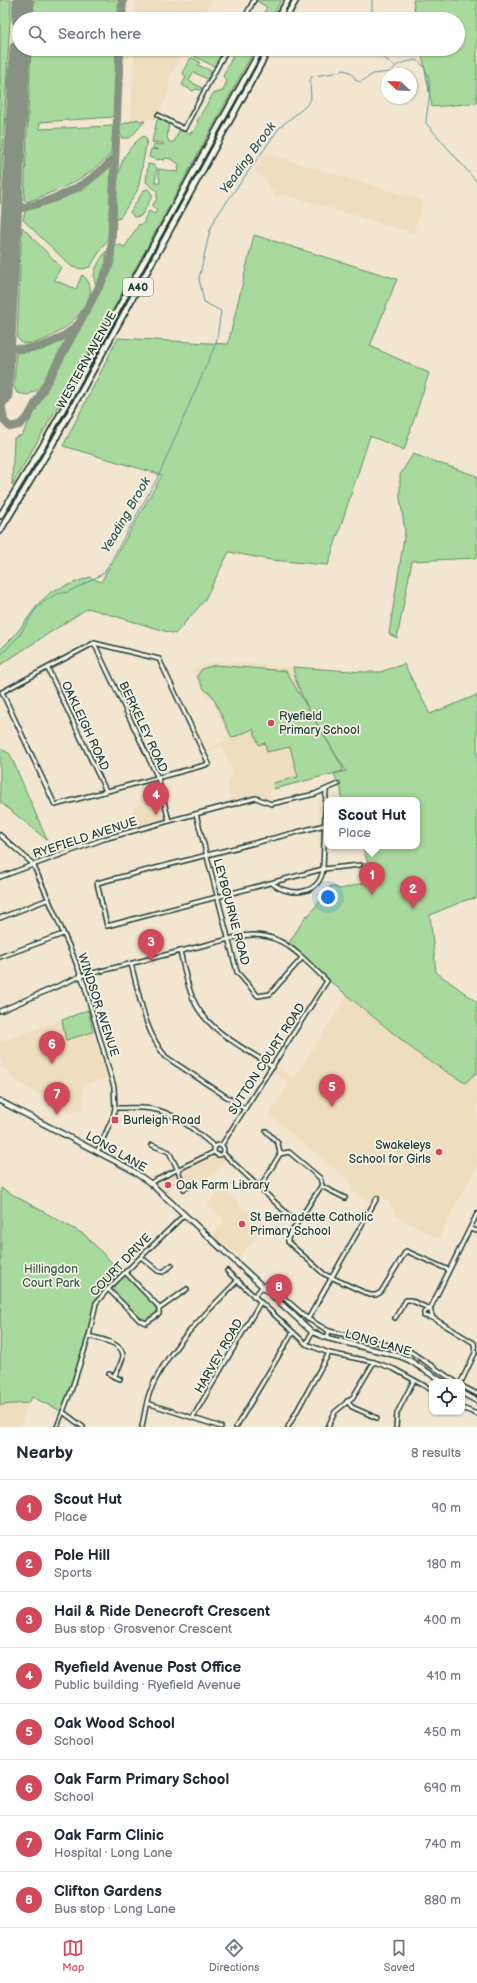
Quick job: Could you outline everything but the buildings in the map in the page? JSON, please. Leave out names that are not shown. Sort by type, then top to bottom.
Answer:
[{"type":"highway","points":[[281,12],[288,0]]},
{"type":"highway","points":[[289,12],[296,0]]},
{"type":"highway","name":"WESTERN AVENUE","points":[[0,516],[46,442],[257,56]]},
{"type":"highway","name":"WESTERN AVENUE","points":[[0,531],[55,438],[265,56]]},
{"type":"main road","name":"LONG LANE","points":[[0,1101],[130,1169],[150,1183],[312,1332],[327,1338],[399,1356],[409,1360],[438,1379]]},
{"type":"main road","points":[[465,1395],[477,1401]]},
{"type":"street","points":[[248,12],[254,0]]},
{"type":"street","points":[[158,115],[184,129],[223,56]]},
{"type":"street","points":[[94,643],[159,659],[209,764],[55,805],[2,692],[48,669],[94,643]]},
{"type":"street","name":"BERKELEY ROAD","points":[[94,643],[158,778],[169,821]]},
{"type":"street","name":"OAKLEIGH ROAD","points":[[48,669],[106,792]]},
{"type":"street","name":"RYEFIELD AVENUE","points":[[0,877],[104,839],[169,821],[256,798],[271,804],[326,790],[338,784]]},
{"type":"street","points":[[326,790],[326,797]]},
{"type":"street","name":"LEYBOURNE ROAD","points":[[196,814],[237,972],[258,996],[270,994],[302,958]]},
{"type":"street","points":[[324,825],[97,884],[107,926],[323,869],[360,865]]},
{"type":"street","name":"WINDSOR AVENUE","points":[[0,835],[33,864],[82,976],[114,1087],[115,1108],[109,1128],[97,1152]]},
{"type":"street","points":[[271,882],[286,892],[302,892],[317,883],[323,869],[324,847]]},
{"type":"street","points":[[0,918],[49,899]]},
{"type":"street","points":[[0,957],[63,934]]},
{"type":"street","points":[[0,1012],[82,976],[247,934],[267,935],[283,943],[302,958]]},
{"type":"street","points":[[180,951],[190,991],[195,1003],[204,1016],[228,1037],[273,1067]]},
{"type":"street","name":"SUTTON COURT ROAD","points":[[221,1146],[327,981],[302,958]]},
{"type":"street","points":[[131,964],[145,1018],[157,1046],[166,1057],[245,1109]]},
{"type":"street","points":[[115,1108],[152,1109],[165,1112],[182,1121],[215,1147],[221,1146],[224,1150],[222,1153]]},
{"type":"street","points":[[260,1187],[280,1154],[278,1143],[266,1131]]},
{"type":"street","points":[[152,1145],[169,1152],[178,1170],[184,1189],[196,1183]]},
{"type":"street","points":[[214,1152],[215,1147]]},
{"type":"street","points":[[150,1183],[214,1152]]},
{"type":"street","points":[[214,1152],[218,1155],[222,1153]]},
{"type":"street","points":[[280,1154],[289,1152],[320,1178],[321,1186],[288,1238],[288,1242],[324,1274],[370,1294],[376,1295],[381,1292],[406,1251],[449,1270]]},
{"type":"street","points":[[222,1153],[297,1223]]},
{"type":"street","points":[[321,1186],[345,1198]]},
{"type":"street","points":[[308,1319],[378,1198]]},
{"type":"street","points":[[463,1379],[476,1353],[476,1344],[433,1318],[424,1316],[424,1312],[430,1309],[477,1214]]},
{"type":"street","name":"COURT DRIVE","points":[[57,1427],[88,1336],[94,1306],[108,1289],[184,1215]]},
{"type":"street","points":[[470,1229],[477,1232]]},
{"type":"street","points":[[284,1237],[288,1238]]},
{"type":"street","points":[[141,1257],[158,1271],[164,1272],[172,1265]]},
{"type":"street","name":"LONG LANE","points":[[227,1271],[306,1344],[329,1353],[374,1362],[394,1369],[429,1388]]},
{"type":"street","points":[[125,1272],[159,1309]]},
{"type":"street","points":[[142,1427],[147,1403],[153,1385],[173,1352],[238,1280]]},
{"type":"street","name":"LONG LANE","points":[[262,1287],[267,1283],[308,1319],[329,1331],[377,1342],[411,1352],[452,1379]]},
{"type":"street","points":[[254,1296],[262,1287]]},
{"type":"street","points":[[108,1289],[139,1320],[146,1323],[159,1314],[159,1309],[187,1289]]},
{"type":"street","points":[[395,1318],[406,1300],[410,1300],[430,1309],[433,1318]]},
{"type":"street","name":"HARVEY ROAD","points":[[193,1418],[260,1303]]},
{"type":"street","name":"LONG LANE","points":[[327,1338],[329,1331]]},
{"type":"street","points":[[236,1427],[293,1332]]},
{"type":"street","points":[[306,1344],[312,1332]]},
{"type":"street","points":[[88,1336],[117,1346],[121,1351],[123,1356],[114,1377]]},
{"type":"street","points":[[288,1427],[329,1353]]},
{"type":"street","points":[[328,1427],[335,1412],[356,1393],[374,1362]]},
{"type":"street","points":[[109,1374],[120,1379]]},
{"type":"street","points":[[396,1427],[398,1413],[414,1380]]},
{"type":"street","points":[[465,1388],[477,1394]]},
{"type":"street","points":[[347,1401],[352,1407],[377,1418]]},
{"type":"street","points":[[147,1403],[221,1427]]},
{"type":"street","points":[[465,1409],[477,1414]]},
{"type":"street","points":[[63,1412],[83,1427]]},
{"type":"shaded area","points":[[136,0],[212,0],[205,12],[135,12]]},
{"type":"shaded area","points":[[134,56],[181,56],[168,80],[170,89],[155,121],[152,119],[141,122],[131,121]]},
{"type":"shaded area","points":[[264,153],[424,201],[413,233],[282,194],[277,198],[265,180],[254,171]]},
{"type":"shaded area","name":"Ryefield Primary School","points":[[214,662],[293,667],[301,696],[346,771],[270,791],[271,800],[256,795],[231,800],[227,784],[233,770],[221,746],[206,753],[205,750],[230,738],[210,696],[207,697],[192,670]]},
{"type":"shaded area","points":[[144,804],[148,808],[162,805],[164,818],[137,827],[132,807]]},
{"type":"shaded area","points":[[347,996],[421,1056],[465,1083],[477,1072],[477,1166],[438,1239],[396,1216],[397,1214],[382,1194],[375,1205],[351,1190],[354,1185],[269,1115],[290,1083],[273,1072],[277,1067],[294,1078]]},
{"type":"shaded area","points":[[62,1020],[67,1040],[93,1032],[107,1078],[83,1085],[83,1111],[65,1111],[9,1076],[11,1072],[0,1067],[3,1061],[0,1059],[0,1042]]},
{"type":"shaded area","points":[[214,1152],[225,1161],[213,1175],[184,1189],[180,1180],[165,1196],[150,1183]]},
{"type":"shaded area","name":"St Bernadette Catholic Primary School","points":[[222,1188],[265,1228],[239,1257],[214,1236],[213,1233],[225,1221],[207,1204]]},
{"type":"shaded area","points":[[29,1403],[20,1427],[0,1427],[0,1405]]},
{"type":"green space","points":[[11,0],[0,204],[0,1]]},
{"type":"green space","points":[[34,0],[119,0],[118,12],[33,12]]},
{"type":"green space","points":[[255,0],[281,0],[275,12],[264,12],[267,7]]},
{"type":"green space","points":[[413,0],[477,0],[477,103],[432,107],[422,56],[465,56],[465,12],[415,12]]},
{"type":"green space","points":[[31,56],[116,56],[113,117],[40,122],[39,129],[113,126],[111,153],[93,170],[72,183],[27,202],[24,200]]},
{"type":"green space","points":[[194,56],[221,56],[217,64],[213,66]]},
{"type":"green space","points":[[233,56],[251,56],[97,339],[12,485],[14,438],[22,435],[110,274],[114,261],[114,245],[125,247],[139,224],[140,225],[145,222],[144,220],[149,211],[154,214],[157,210],[152,206],[157,198],[157,191],[146,182],[148,164],[157,168],[155,183],[160,183],[158,169],[178,172],[179,164],[171,159],[165,158],[164,160],[158,160],[149,157],[151,149],[159,150],[153,148],[154,144],[163,145],[163,143],[152,142],[157,120],[160,118],[169,123],[167,137],[169,142],[174,142],[180,129],[190,134],[193,132],[198,123],[197,121],[213,94],[223,91],[227,81],[223,76]]},
{"type":"green space","points":[[193,58],[200,62],[198,65],[211,71],[211,75],[207,79],[193,72],[189,81],[202,88],[201,90],[196,89],[193,91],[182,85],[186,77],[183,71],[190,59]]},
{"type":"green space","points":[[138,119],[141,122],[145,121],[130,138],[122,138],[120,133],[120,125]]},
{"type":"green space","points":[[144,136],[147,140],[137,191],[119,219],[116,218],[117,188],[120,169],[128,152],[136,142]]},
{"type":"green space","points":[[111,166],[108,238],[90,267],[83,269],[72,267],[23,220],[25,211],[84,189]]},
{"type":"green space","points":[[148,189],[153,195],[141,216],[134,217],[130,212],[144,190]]},
{"type":"green space","points":[[22,227],[61,267],[54,280],[76,289],[82,275],[89,284],[90,295],[84,308],[74,320],[48,338],[34,343],[22,343],[17,338]]},
{"type":"green space","points":[[254,235],[397,279],[370,346],[429,373],[404,450],[370,436],[328,565],[271,560],[229,552],[204,601],[175,634],[88,608],[0,665],[0,650],[15,635],[40,602],[52,591],[90,577],[101,582],[162,475],[63,446],[118,338],[228,344]]},
{"type":"green space","points":[[106,251],[106,262],[96,286],[94,277],[96,268]]},
{"type":"green space","points":[[68,336],[39,389],[28,395],[17,393],[14,387],[16,353],[42,350]]},
{"type":"green space","points":[[413,454],[477,476],[477,558],[412,561],[397,638],[389,634],[405,531],[400,498],[400,475]]},
{"type":"green space","points":[[404,664],[430,714],[477,695],[477,898],[466,900],[430,915],[436,972],[477,1002],[477,1072],[465,1083],[421,1056],[287,946],[306,916],[309,915],[331,886],[341,889],[367,882],[362,864],[368,863],[363,849],[420,849],[420,797],[342,797],[341,789],[334,774],[346,771],[307,706],[295,679],[293,667],[380,672]]},
{"type":"green space","name":"Ryefield Primary School","points":[[215,665],[286,671],[342,766],[343,771],[274,789],[273,783],[298,777],[290,747],[267,752],[265,743],[259,745],[253,729],[232,738],[212,695],[204,689],[197,676],[202,669]]},
{"type":"green space","points":[[0,748],[10,754],[47,840],[0,802]]},
{"type":"green space","points":[[88,1010],[93,1032],[66,1040],[62,1020]]},
{"type":"green space","name":"Hillingdon Court Park","points":[[1,1188],[85,1235],[123,1274],[125,1272],[157,1305],[159,1314],[146,1323],[139,1320],[108,1289],[96,1303],[91,1329],[63,1412],[32,1397],[29,1403],[0,1405]]},
{"type":"waterway","points":[[372,0],[372,12]]},
{"type":"waterway","points":[[381,56],[395,66]]},
{"type":"waterway","name":"Yeading Brook","points":[[216,344],[221,311],[204,302],[199,279],[210,230],[216,217],[280,127],[305,107],[311,99],[310,81],[312,76],[344,70],[350,72],[357,81],[361,82],[373,74],[391,72],[399,64],[417,60],[423,67],[429,81],[430,89],[426,123],[477,182]]},
{"type":"waterway","name":"Yeading Brook","points":[[0,656],[19,636],[35,610],[45,601],[56,594],[68,592],[104,573],[158,477],[216,343]]},
{"type":"taxiway","points":[[122,12],[123,0]]},
{"type":"taxiway","points":[[2,408],[4,421],[10,427],[19,425],[28,417],[108,270],[111,253],[120,56]]},
{"type":"taxiway","points":[[12,199],[15,205],[21,208],[60,196],[85,183],[96,175],[115,156]]},
{"type":"taxiway","points":[[6,337],[7,344],[13,348],[22,349],[39,347],[63,336],[77,325]]},
{"type":"taxiway","points":[[2,395],[2,412]]},
{"type":"runway","points":[[22,12],[23,0]]},
{"type":"runway","points":[[2,395],[20,56]]},
{"type":"place","name":"Ryefield Primary School","points":[[271,723]]},
{"type":"place","name":"Ryefield Avenue Post Office","points":[[156,815]]},
{"type":"place","name":"Scout Hut","points":[[372,895]]},
{"type":"place","name":"Pole Hill","points":[[413,909]]},
{"type":"place","name":"Hail & Ride Denecroft Crescent","points":[[151,962]]},
{"type":"place","name":"Oak Farm Primary School","points":[[52,1064]]},
{"type":"place","name":"Oak Wood School","points":[[332,1107]]},
{"type":"place","name":"Oak Farm Clinic","points":[[57,1115]]},
{"type":"place","name":"Burleigh Road","points":[[115,1120]]},
{"type":"place","name":"Swakeleys School for Girls","points":[[439,1152]]},
{"type":"place","name":"Oak Farm Library","points":[[168,1185]]},
{"type":"place","name":"St Bernadette Catholic Primary School","points":[[242,1224]]},
{"type":"place","name":"Clifton Gardens","points":[[279,1307]]}]
